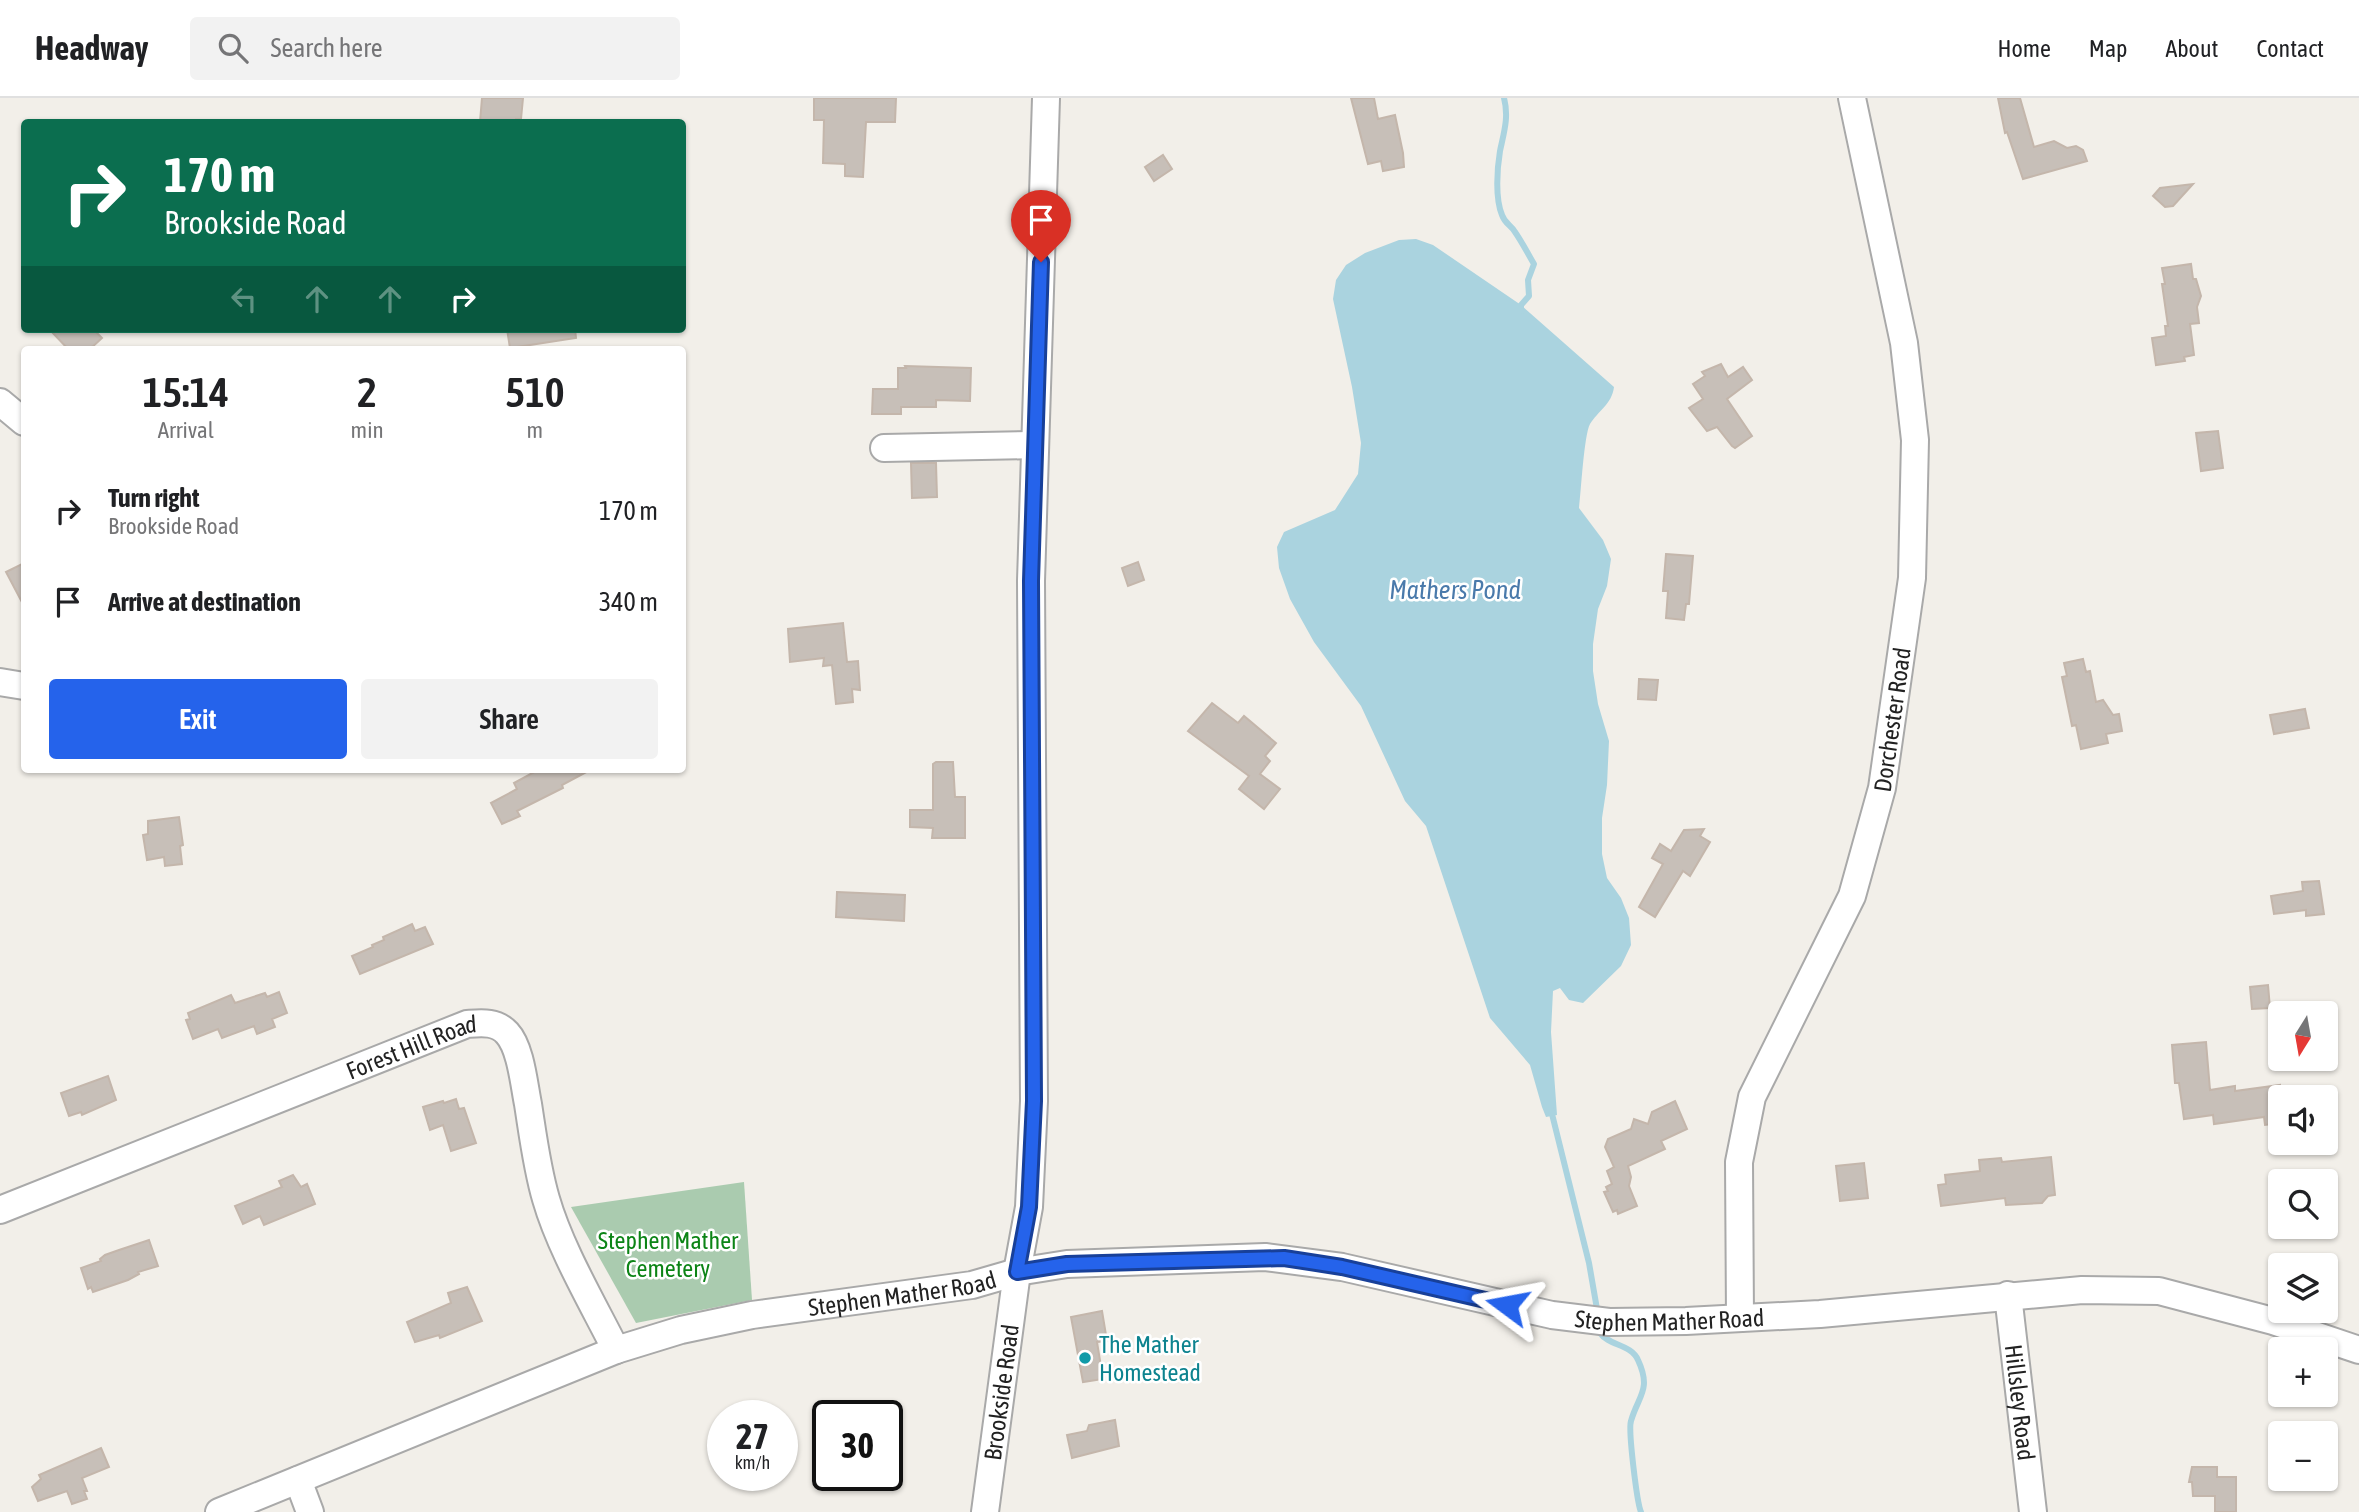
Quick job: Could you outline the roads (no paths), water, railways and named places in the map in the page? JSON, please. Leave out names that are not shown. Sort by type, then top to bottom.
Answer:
[{"type":"street","name":"Brookside Road","points":[[985,1512],[1017,1272],[1029,1207],[1034,1101],[1031,581],[1046,98]]},
{"type":"street","name":"Dorchester Road","points":[[1740,1318],[1739,1162],[1752,1097],[1852,896],[1882,788],[1912,578],[1915,440],[1904,343],[1852,98]]},
{"type":"street","points":[[0,402],[21,420]]},
{"type":"street","points":[[884,448],[1035,444]]},
{"type":"street","points":[[0,682],[21,686]]},
{"type":"street","name":"Forest Hill Road","points":[[0,1210],[467,1024],[490,1023],[506,1032],[514,1046],[523,1077],[537,1165],[546,1201],[561,1238],[616,1350]]},
{"type":"street","name":"Stephen Mather Road","points":[[219,1512],[616,1350],[681,1330],[752,1315],[972,1286],[1017,1272],[1067,1264],[1284,1258],[1342,1267],[1581,1320],[1640,1322],[1820,1314],[2082,1290],[2159,1291],[2273,1321],[2359,1350]]},
{"type":"street","name":"Hillsley Road","points":[[2008,1295],[2033,1512]]},
{"type":"street","points":[[298,1480],[310,1512]]},
{"type":"water","name":"Mathers Pond","points":[[1416,239],[1433,245],[1521,305],[1614,387],[1611,398],[1593,419],[1588,430],[1579,508],[1603,540],[1611,559],[1607,586],[1598,609],[1593,644],[1593,671],[1598,704],[1609,741],[1602,818],[1602,854],[1607,878],[1621,898],[1629,918],[1631,945],[1621,966],[1583,1003],[1569,1000],[1560,988],[1553,991],[1551,1032],[1557,1115],[1546,1117],[1530,1065],[1490,1018],[1426,826],[1405,801],[1361,706],[1314,642],[1290,599],[1279,568],[1277,547],[1284,532],[1335,510],[1358,474],[1361,443],[1333,299],[1336,280],[1346,265],[1365,253],[1399,240]]},
{"type":"waterway","points":[[1504,98],[1506,118],[1498,166],[1498,200],[1503,218],[1518,236],[1534,264],[1528,280],[1529,296],[1521,305],[1521,311]]},
{"type":"waterway","points":[[1551,1110],[1589,1263],[1597,1309]]},
{"type":"waterway","points":[[1600,1333],[1635,1355],[1642,1370],[1644,1386],[1630,1427],[1641,1512]]},
{"type":"place","name":"The Mather Homestead","points":[[1085,1358]]},
{"type":"park label","name":"Stephen Mather Cemetery","points":[[668,1254]]}]
